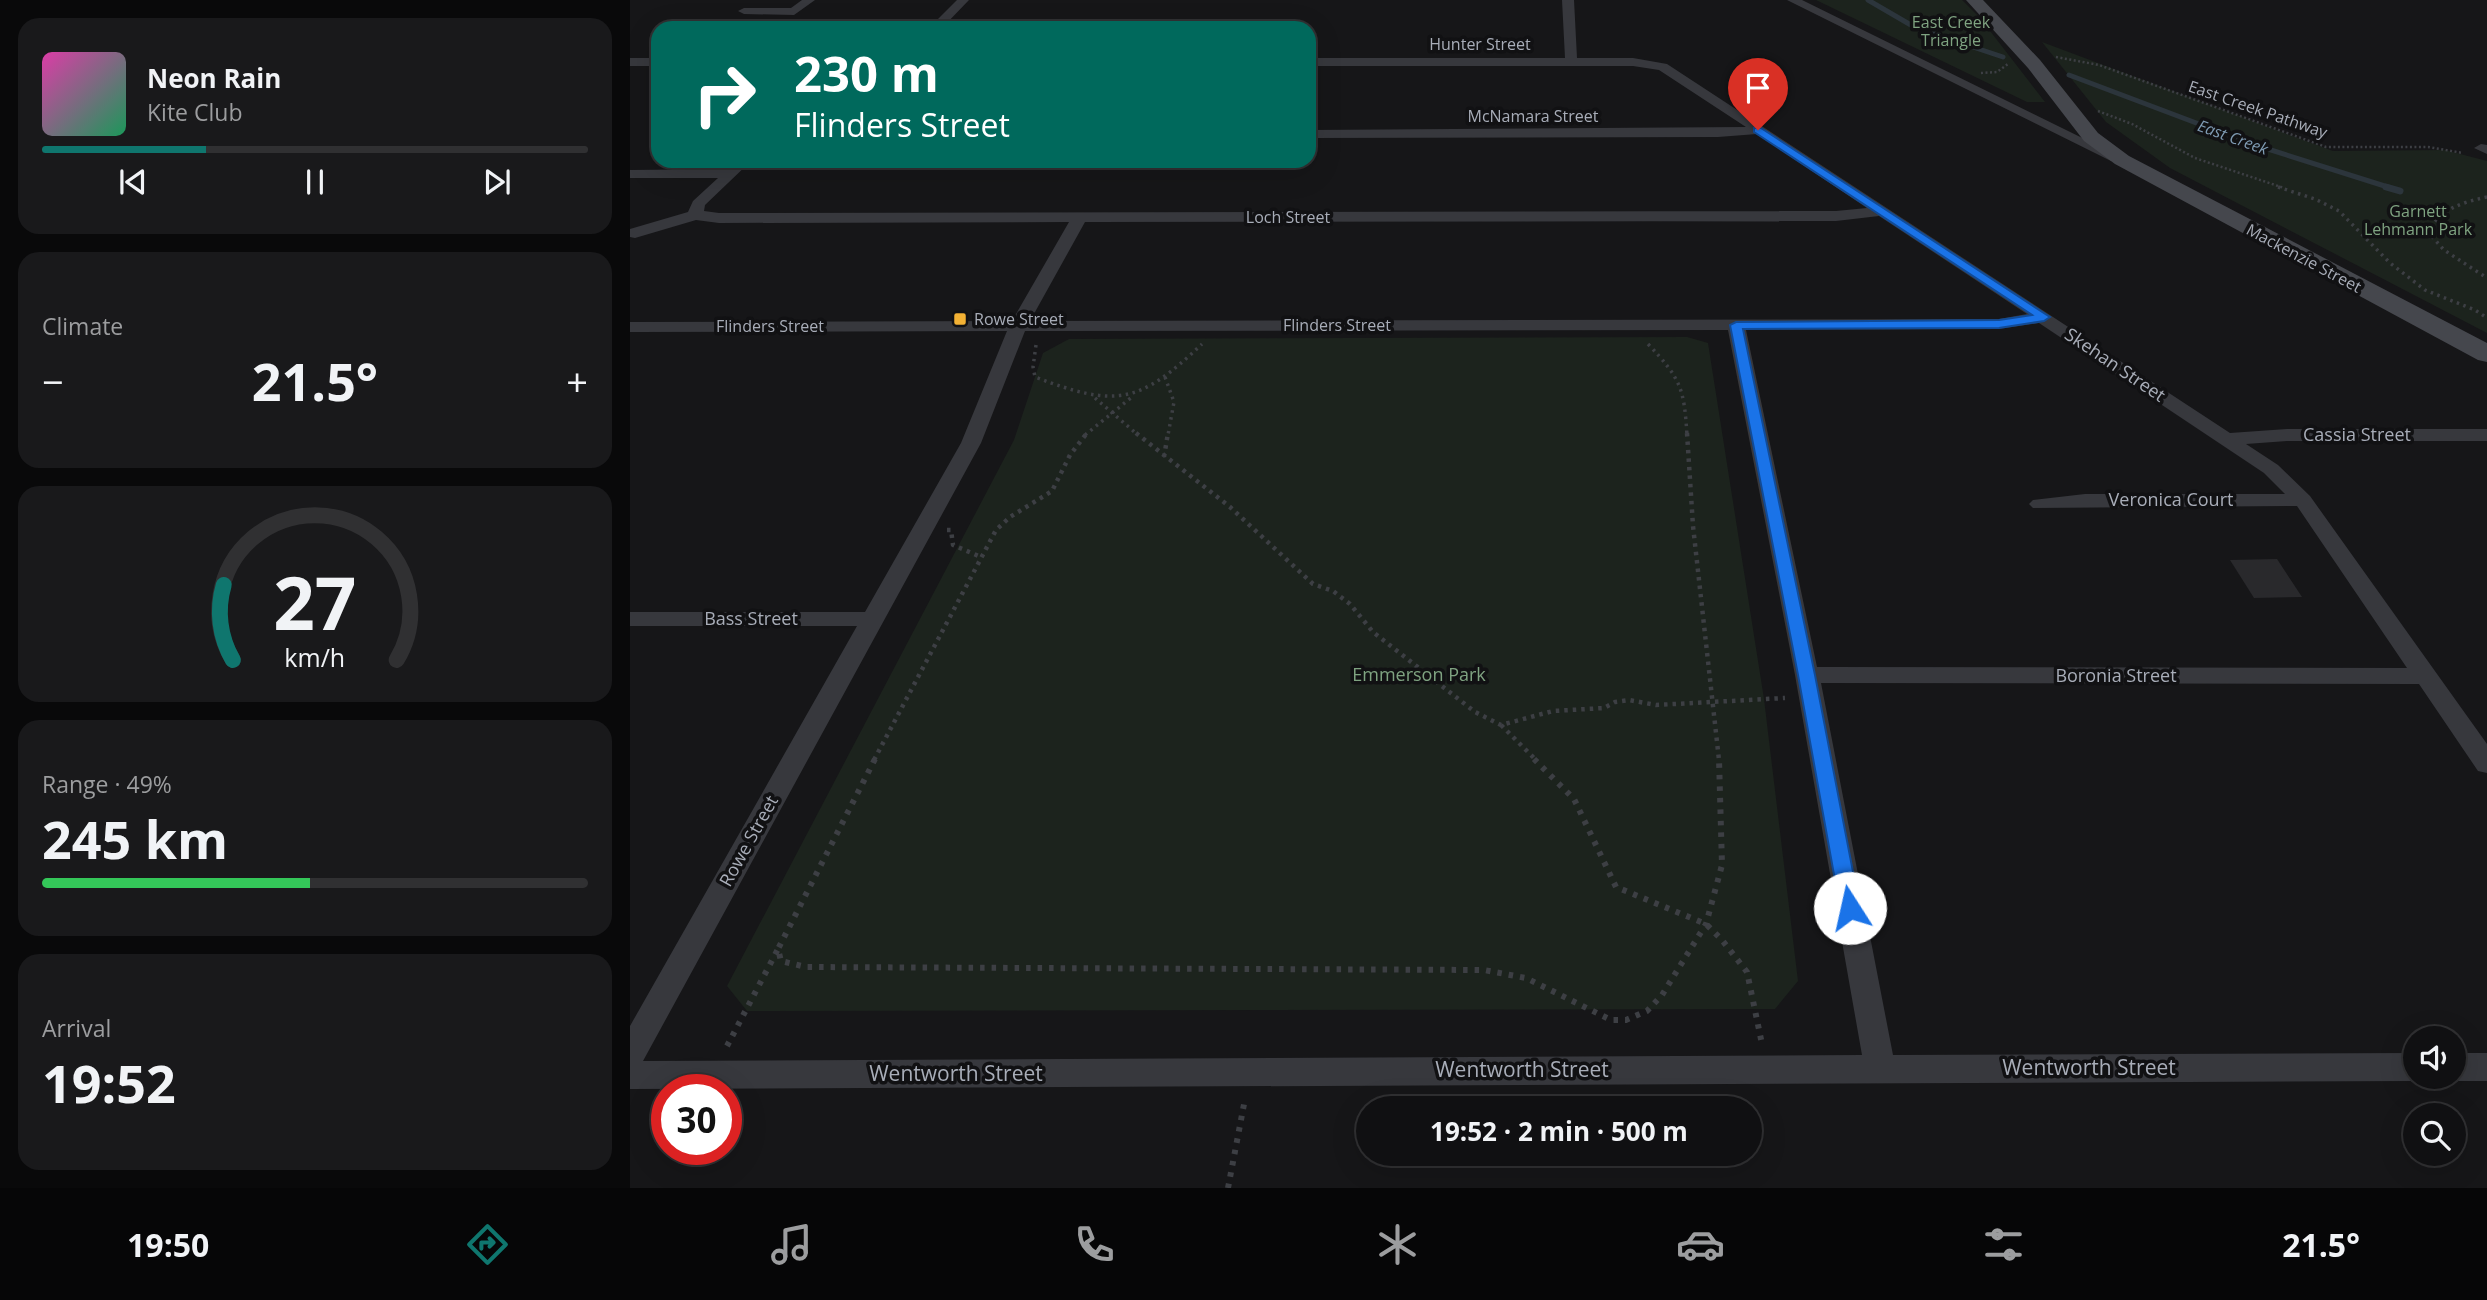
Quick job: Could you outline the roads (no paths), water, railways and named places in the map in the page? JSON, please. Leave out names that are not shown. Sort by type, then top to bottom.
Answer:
[{"type":"main road","name":"Mackenzie Street","points":[[1975,0],[2034,64],[2091,137],[2122,160],[2487,354]]},
{"type":"street","points":[[744,11],[794,12],[809,0]]},
{"type":"street","points":[[942,21],[963,0]]},
{"type":"street","points":[[1568,0],[1571,62]]},
{"type":"street","name":"Mackenzie Street","points":[[1793,0],[2122,160]]},
{"type":"street","points":[[630,62],[651,62]]},
{"type":"street","name":"Hunter Street","points":[[1316,62],[1651,64]]},
{"type":"street","name":"Skehan Street","points":[[1651,64],[1682,78],[2228,439],[2294,491],[2487,764]]},
{"type":"street","name":"Mackenzie Street","points":[[2028,115],[2073,116]]},
{"type":"street","name":"McNamara Street","points":[[1316,134],[1718,134],[1758,130]]},
{"type":"street","points":[[635,233],[695,215],[698,204],[736,168]]},
{"type":"street","points":[[630,174],[731,173]]},
{"type":"street","name":"Loch Street","points":[[695,215],[719,218],[1836,216],[1881,211]]},
{"type":"street","name":"Rowe Street","points":[[630,1055],[971,443],[1018,326],[1080,218]]},
{"type":"street","name":"Flinders Street","points":[[630,327],[1999,324],[2044,317]]},
{"type":"street","points":[[1736,325],[1809,685],[1880,1068]]},
{"type":"street","points":[[2294,491],[2281,459],[2281,450],[2290,443],[2314,435]]},
{"type":"street","name":"Cassia Street","points":[[2228,439],[2314,435],[2487,435]]},
{"type":"street","name":"Veronica Court","points":[[2040,504],[2294,491]]},
{"type":"street","name":"Bass Street","points":[[630,619],[872,620]]},
{"type":"street","name":"Boronia Street","points":[[1809,685],[2426,676]]},
{"type":"street","name":"Wentworth Street","points":[[630,1075],[2403,1068]]},
{"type":"street","points":[[2466,1068],[2487,1068]]},
{"type":"waterway","name":"East Creek","points":[[1868,0],[1916,28],[2003,57]]},
{"type":"waterway","name":"East Creek","points":[[2069,75],[2252,144],[2391,188]]},
{"type":"waterway","name":"East Creek","points":[[2386,187],[2400,191]]},
{"type":"place","name":"Rowe Street","points":[[960,319]]},
{"type":"park label","name":"East Creek Triangle","points":[[1951,31]]},
{"type":"park label","name":"Garnett Lehmann Park","points":[[2418,220]]},
{"type":"park label","name":"Emmerson Park","points":[[1419,675]]}]
